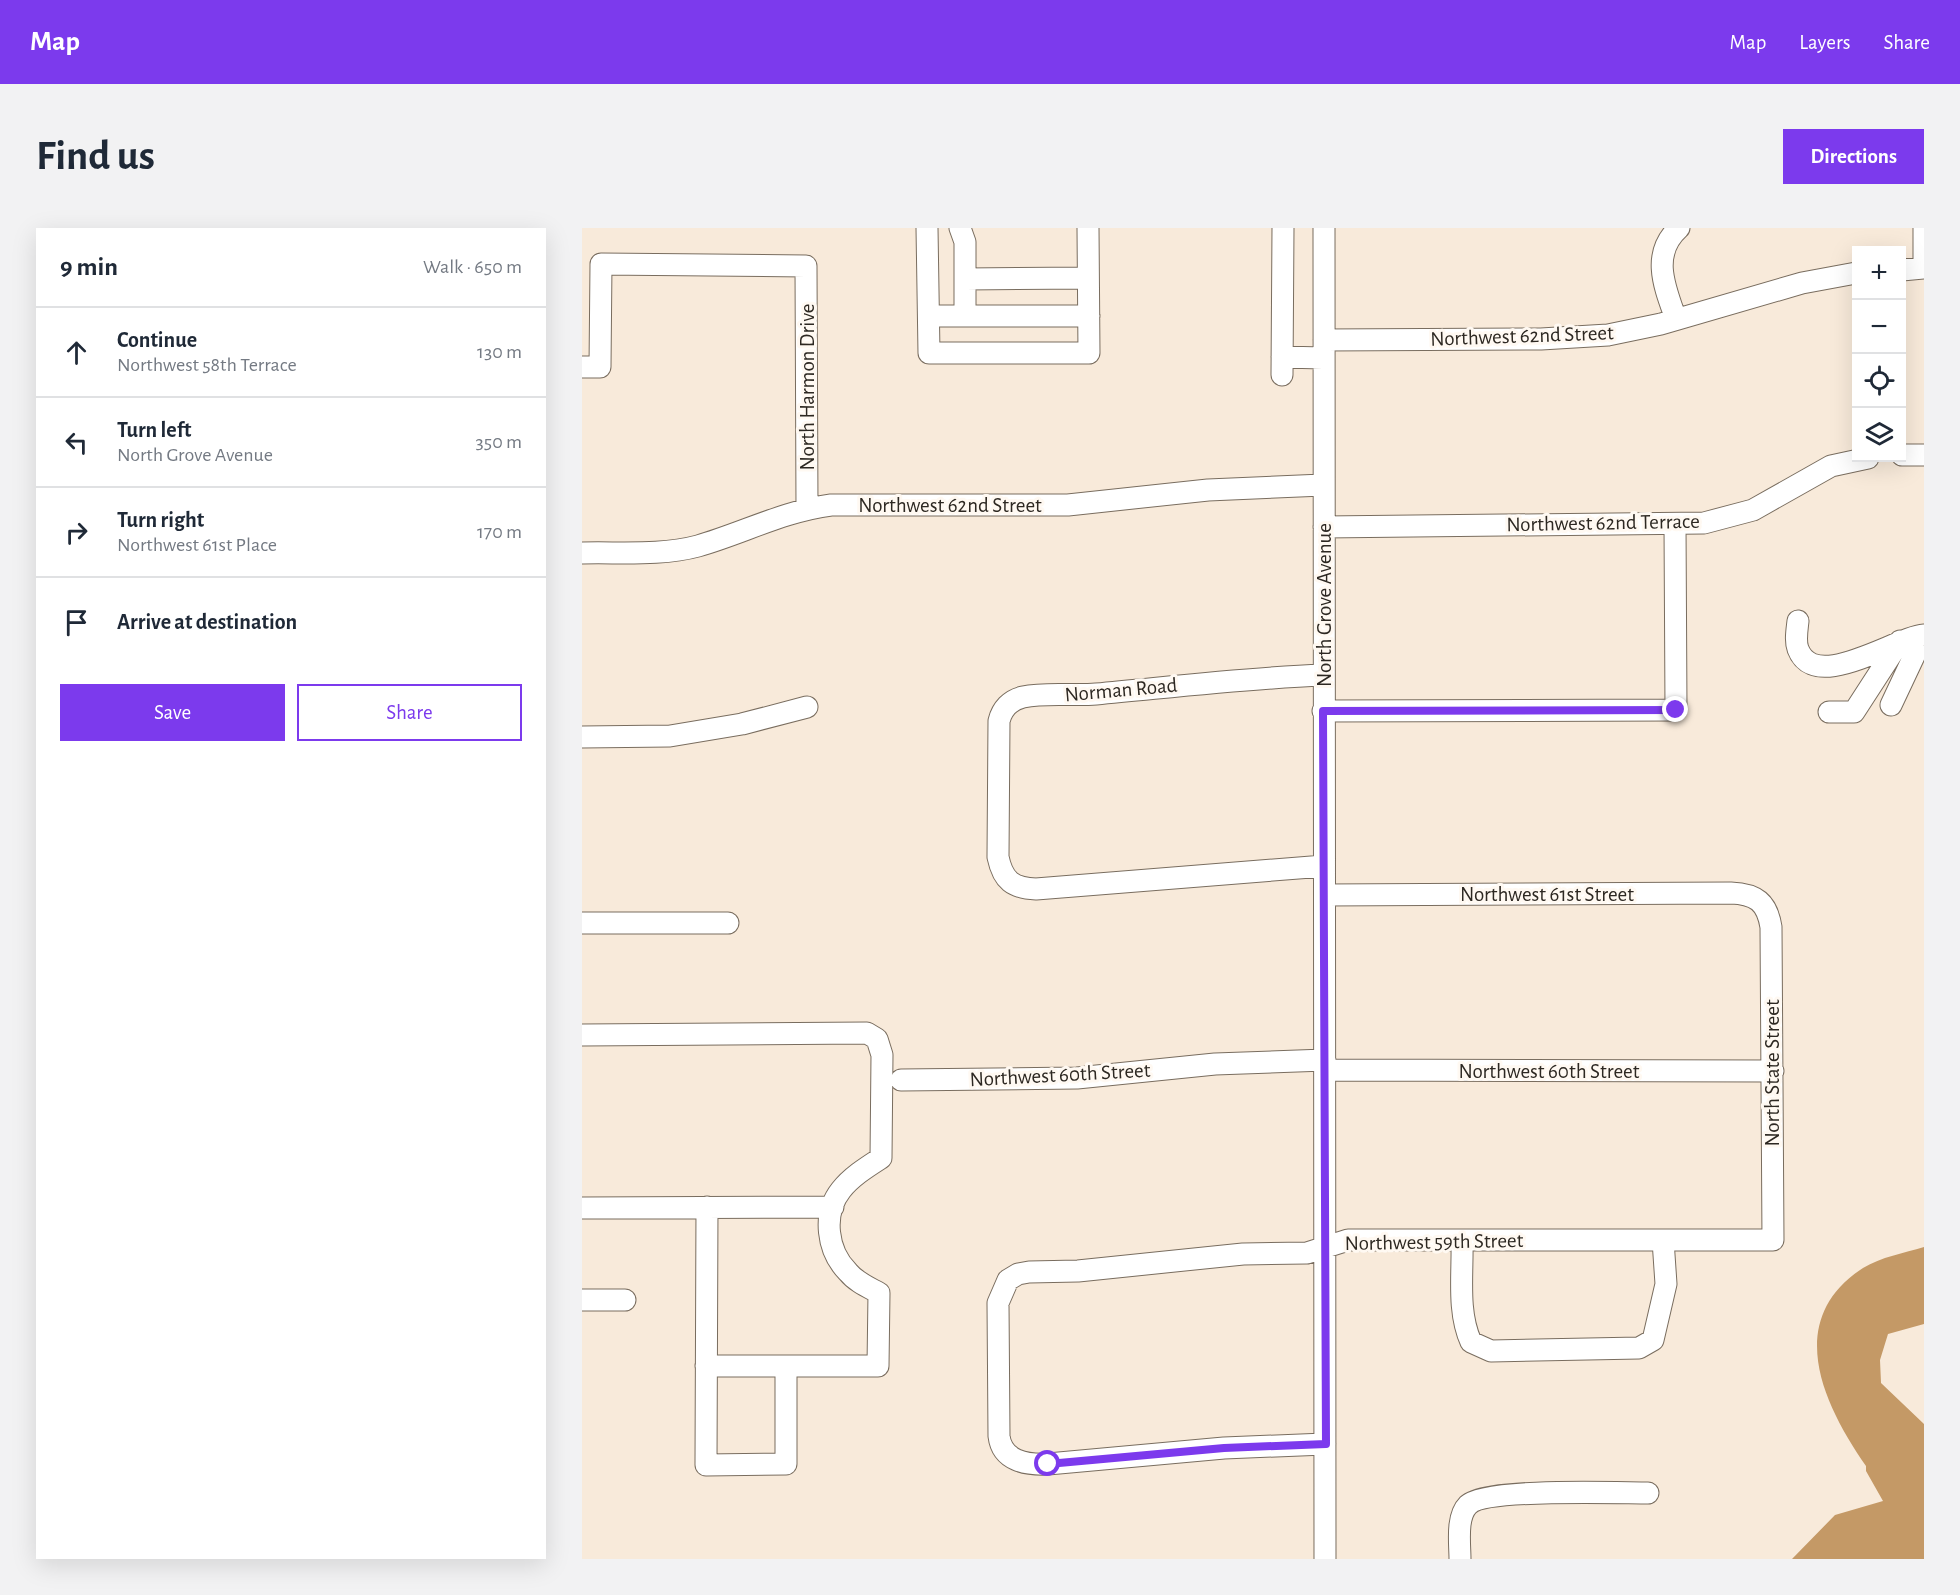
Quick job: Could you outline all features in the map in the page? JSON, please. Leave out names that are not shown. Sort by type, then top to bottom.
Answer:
[{"type":"street","points":[[927,228],[929,353],[1089,353],[1088,228]]},
{"type":"street","points":[[960,228],[965,242],[965,316]]},
{"type":"street","name":"Northwest 62nd Street","points":[[1283,228],[1282,366],[1324,349],[1582,338],[1637,330],[1802,283],[1852,274]]},
{"type":"street","name":"North Grove Avenue","points":[[1324,228],[1325,1559]]},
{"type":"street","points":[[1676,319],[1662,278],[1665,246],[1679,228]]},
{"type":"street","points":[[1906,270],[1924,268],[1924,228]]},
{"type":"street","name":"North Harmon Drive","points":[[582,367],[600,367],[601,264],[806,266],[807,508]]},
{"type":"street","points":[[965,279],[1088,278]]},
{"type":"street","points":[[928,316],[1089,316]]},
{"type":"street","points":[[1906,455],[1924,454],[1924,474]]},
{"type":"street","name":"Northwest 62nd Terrace","points":[[1324,527],[1704,523],[1753,510],[1831,466],[1852,461]]},
{"type":"street","name":"Northwest 62nd Street","points":[[582,553],[669,551],[697,546],[807,508],[831,505],[1068,505],[1208,490],[1323,485]]},
{"type":"street","points":[[1323,711],[1676,710],[1675,524]]},
{"type":"street","points":[[1798,621],[1797,647],[1803,658],[1817,664],[1834,666],[1854,663],[1911,636],[1924,635],[1891,705]]},
{"type":"street","points":[[1828,712],[1854,712],[1900,641]]},
{"type":"street","name":"Norman Road","points":[[1323,675],[1265,677],[1092,694],[1023,697],[1010,703],[1002,711],[999,721],[998,857],[1001,872],[1011,884],[1036,889],[1324,866]]},
{"type":"street","points":[[582,737],[670,736],[742,724],[807,707]]},
{"type":"street","name":"Northwest 61st Street","points":[[1324,895],[1731,892],[1756,897],[1765,906]]},
{"type":"street","name":"North State Street","points":[[1765,906],[1771,927],[1773,1240]]},
{"type":"street","points":[[582,923],[728,923]]},
{"type":"street","points":[[582,1035],[867,1033],[877,1039],[882,1055],[881,1158],[841,1191],[833,1207],[829,1228],[830,1242],[847,1272],[879,1293],[878,1366],[706,1366]]},
{"type":"street","name":"Northwest 60th Street","points":[[901,1080],[1046,1080],[1215,1064],[1773,1071]]},
{"type":"street","points":[[582,1208],[833,1207]]},
{"type":"street","points":[[707,1208],[706,1465],[786,1464],[786,1366]]},
{"type":"street","name":"Northwest 59th Street","points":[[1326,1444],[1224,1448],[1048,1464],[1022,1462],[1005,1453],[1000,1447],[998,1303],[1008,1280],[1018,1274],[1243,1254],[1307,1253],[1348,1240],[1773,1240]]},
{"type":"street","points":[[1462,1240],[1462,1309],[1464,1326],[1471,1342],[1491,1351],[1530,1352],[1639,1348],[1653,1340],[1666,1284],[1663,1240]]},
{"type":"street","points":[[582,1300],[625,1300]]},
{"type":"street","points":[[1460,1559],[1462,1517],[1467,1505],[1481,1497],[1506,1494],[1648,1493]]},
{"type":"shaded area","points":[[1924,1247],[1924,1324],[1888,1334],[1880,1360],[1881,1383],[1924,1424],[1924,1559],[1792,1559],[1835,1515],[1883,1501],[1866,1471],[1866,1466],[1836,1416],[1825,1390],[1818,1363],[1817,1337],[1824,1312],[1838,1289],[1863,1268],[1885,1258]]},
{"type":"route","points":[[1048,1464],[1268,1444],[1326,1444],[1323,711],[1676,710]]}]
